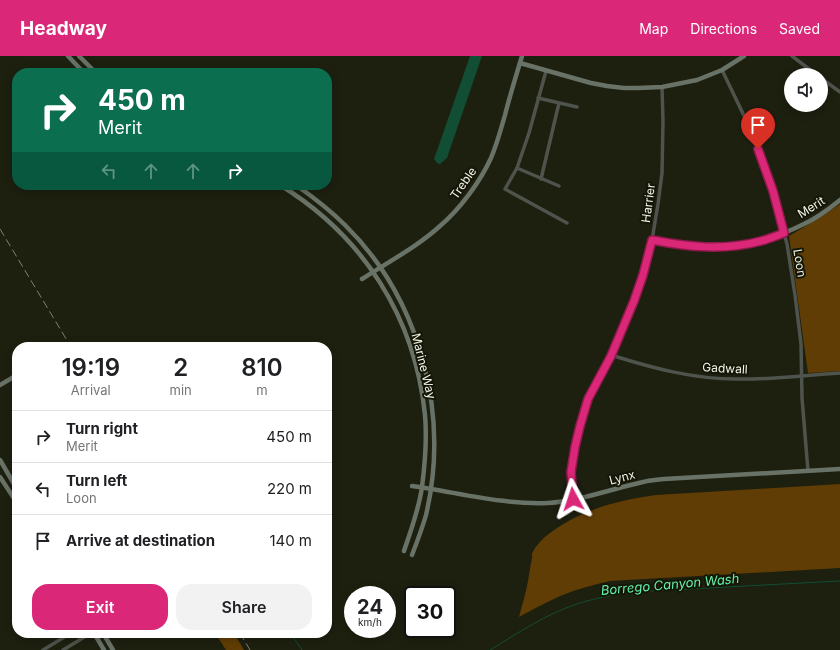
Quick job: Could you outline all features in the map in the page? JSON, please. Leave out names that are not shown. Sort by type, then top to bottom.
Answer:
[{"type":"street","points":[[68,56],[79,68]]},
{"type":"street","points":[[79,56],[91,68]]},
{"type":"street","name":"Treble","points":[[362,279],[414,246],[440,226],[459,207],[481,176],[491,158],[522,56]]},
{"type":"street","points":[[520,63],[607,86],[624,88],[662,87],[698,80],[722,70],[744,56]]},
{"type":"street","points":[[792,56],[808,68]]},
{"type":"street","name":"Loon","points":[[722,70],[748,124],[758,149],[773,191],[787,244],[796,297],[801,344],[802,398],[808,471]]},
{"type":"street","points":[[546,71],[529,133],[517,168],[505,189],[566,223]]},
{"type":"street","points":[[828,83],[840,92]]},
{"type":"street","name":"Harrier","points":[[573,499],[571,472],[575,447],[588,399],[611,356],[634,301],[643,275],[652,240],[662,174],[662,87]]},
{"type":"street","points":[[538,98],[577,107]]},
{"type":"street","points":[[542,178],[559,103]]},
{"type":"street","points":[[517,168],[559,186]]},
{"type":"street","name":"Marine Way","points":[[287,190],[308,204],[332,224],[348,240],[380,281],[396,310],[414,356],[420,379],[425,415],[426,445],[422,487],[416,513],[404,551]]},
{"type":"street","name":"Marine Way","points":[[303,190],[319,201],[346,225],[371,254],[394,288],[408,317],[422,355],[431,396],[434,427],[434,451],[431,488],[426,516],[412,555]]},
{"type":"street","name":"Merit","points":[[652,240],[686,246],[721,247],[761,241],[806,224],[840,200]]},
{"type":"street","name":"Gadwall","points":[[611,356],[657,369],[690,375],[735,380],[840,373]]},
{"type":"street","points":[[0,385],[12,379]]},
{"type":"street","points":[[0,460],[12,480]]},
{"type":"street","name":"Lynx","points":[[412,486],[506,501],[548,502],[573,499],[644,481],[840,469]]},
{"type":"street","points":[[0,477],[12,495]]},
{"type":"street","points":[[43,650],[63,638]]},
{"type":"street","points":[[63,650],[83,638]]},
{"type":"street","points":[[96,638],[104,650]]},
{"type":"street","points":[[106,638],[113,650]]},
{"type":"shaded area","points":[[470,56],[482,56],[447,158],[440,164],[434,159]]},
{"type":"shaded area","points":[[840,204],[840,371],[808,373],[789,236]]},
{"type":"shaded area","points":[[840,484],[840,568],[610,581],[582,588],[566,594],[519,617],[527,586],[532,554],[535,548],[550,533],[587,512],[614,503],[656,495]]},
{"type":"shaded area","points":[[218,638],[237,638],[244,650],[226,650]]},
{"type":"waterway","name":"Borrego Canyon Wash","points":[[490,650],[532,624],[554,613],[577,604],[604,597],[632,592],[840,581]]},
{"type":"waterway","name":"Borrego Canyon Wash","points":[[294,638],[302,650]]},
{"type":"railway","points":[[0,229],[68,342]]},
{"type":"railway","points":[[243,638],[250,650]]},
{"type":"route","points":[[573,499],[571,472],[572,464],[580,426],[588,399],[611,356],[634,301],[643,275],[652,240],[686,246],[721,247],[761,241],[784,233],[773,191],[758,149]]}]
